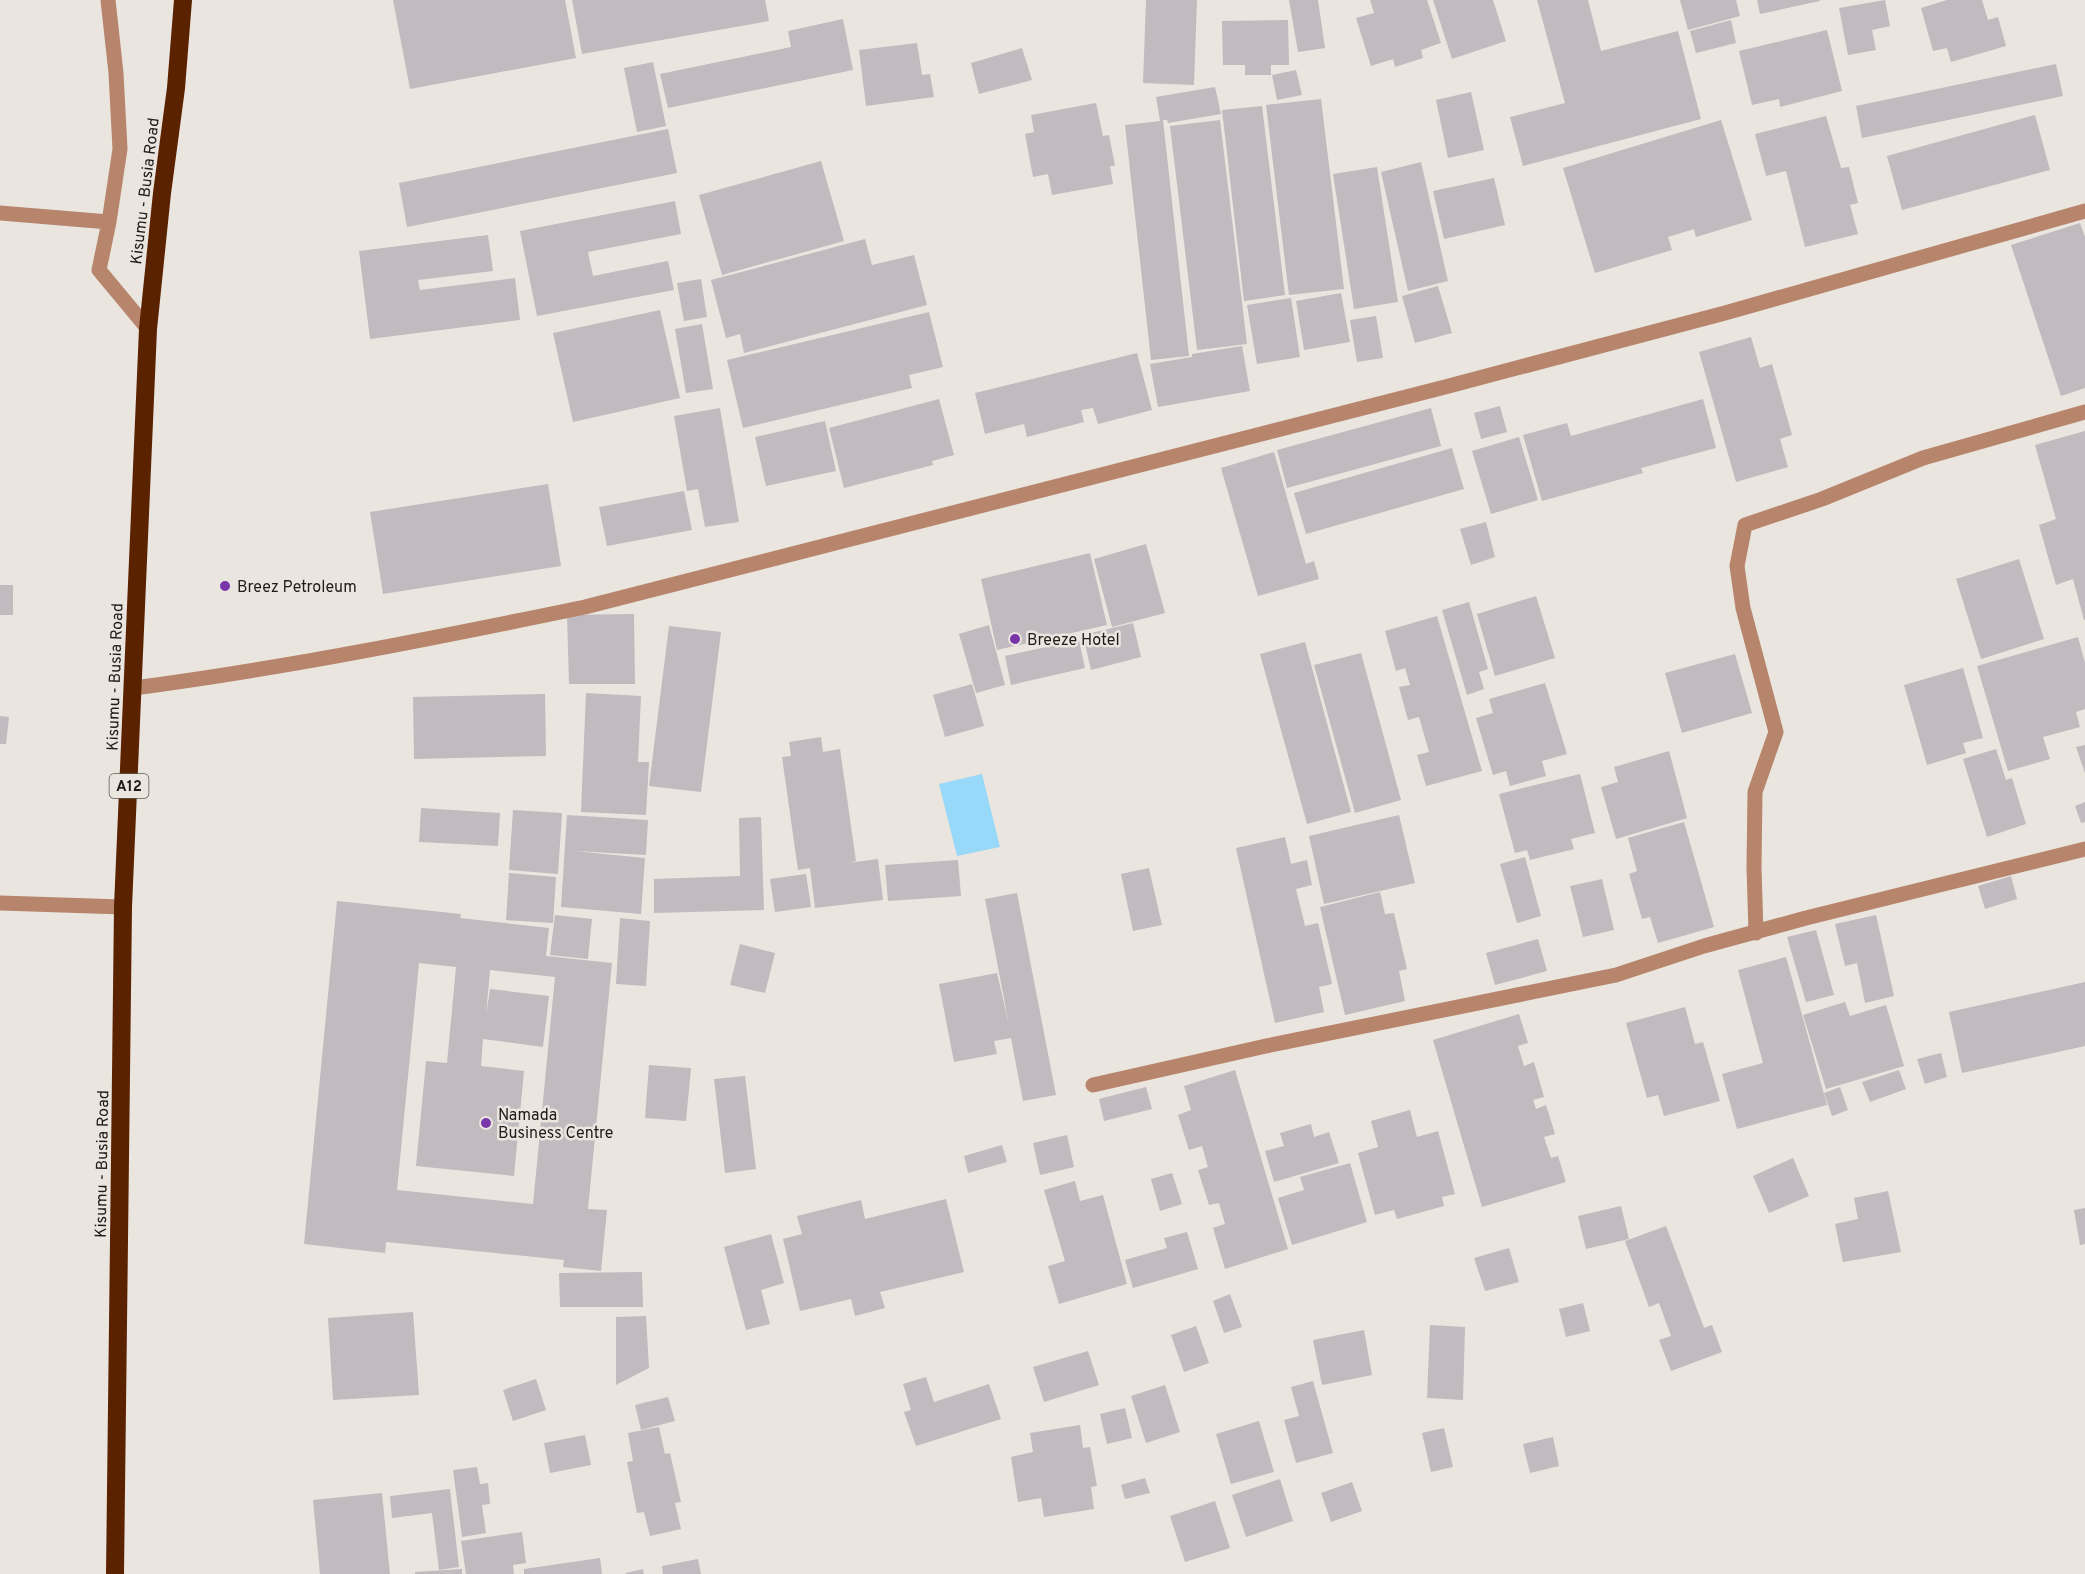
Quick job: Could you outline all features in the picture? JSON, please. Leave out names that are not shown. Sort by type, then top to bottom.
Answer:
[{"type":"highway","name":"Kisumu - Busia Road","points":[[115,1574],[123,907],[148,329],[176,88],[183,0]]},
{"type":"street","points":[[108,0],[116,73],[120,150],[99,270],[148,329]]},
{"type":"street","points":[[134,688],[232,675],[444,637],[585,607],[1445,387],[1725,313],[2085,211]]},
{"type":"street","points":[[0,213],[109,222]]},
{"type":"street","points":[[1755,933],[1755,792],[1776,732],[1743,608],[1737,566],[1745,525],[1822,499],[1923,458],[2085,412]]},
{"type":"street","points":[[1093,1085],[1266,1046],[1616,975],[1704,946],[1806,918],[2085,849]]},
{"type":"street","points":[[0,903],[123,907]]},
{"type":"water","points":[[982,774],[1000,847],[957,856],[939,784]]},
{"type":"building","points":[[393,0],[565,0],[576,58],[410,89]]},
{"type":"building","points":[[572,0],[765,0],[769,21],[582,54]]},
{"type":"building","points":[[1146,0],[1197,0],[1194,85],[1143,83]]},
{"type":"building","points":[[1289,0],[1318,0],[1325,48],[1298,52]]},
{"type":"building","points":[[1370,0],[1427,0],[1441,43],[1421,50],[1423,58],[1395,67],[1393,59],[1371,66],[1356,18],[1374,13]]},
{"type":"building","points":[[1433,0],[1493,0],[1506,41],[1452,59]]},
{"type":"building","points":[[1537,0],[1588,0],[1601,51],[1678,31],[1701,119],[1523,166],[1510,117],[1565,103]]},
{"type":"building","points":[[1680,0],[1736,0],[1740,16],[1688,30]]},
{"type":"building","points":[[1757,0],[1820,0],[1820,1],[1760,14]]},
{"type":"building","points":[[1885,0],[1890,26],[1872,30],[1876,50],[1848,55],[1839,8]]},
{"type":"building","points":[[1947,0],[1982,0],[1988,20],[1998,17],[2006,46],[1951,62],[1947,48],[1933,51],[1921,8]]},
{"type":"building","points":[[843,19],[853,70],[668,108],[660,74],[791,47],[788,31]]},
{"type":"building","points":[[1288,20],[1289,65],[1271,65],[1271,75],[1245,75],[1245,65],[1223,65],[1222,21]]},
{"type":"building","points":[[1731,20],[1736,43],[1696,53],[1690,31]]},
{"type":"building","points":[[1827,30],[1842,91],[1780,107],[1779,99],[1752,105],[1739,51]]},
{"type":"building","points":[[917,43],[922,75],[930,74],[934,97],[866,106],[859,50]]},
{"type":"building","points":[[1022,48],[1032,80],[979,94],[971,63]]},
{"type":"building","points":[[653,62],[666,126],[637,132],[624,68]]},
{"type":"building","points":[[2056,64],[2063,96],[1862,138],[1856,106]]},
{"type":"building","points":[[1296,70],[1302,95],[1277,100],[1272,75]]},
{"type":"building","points":[[1215,87],[1221,114],[1168,123],[1167,120],[1163,120],[1189,356],[1151,360],[1125,125],[1160,121],[1156,97]]},
{"type":"building","points":[[1471,92],[1484,150],[1448,158],[1436,100]]},
{"type":"building","points":[[1321,99],[1344,289],[1289,295],[1266,105]]},
{"type":"building","points":[[1096,103],[1103,136],[1109,135],[1115,166],[1110,166],[1113,184],[1052,195],[1048,174],[1033,177],[1025,134],[1034,132],[1031,115]]},
{"type":"building","points":[[1262,106],[1285,295],[1244,301],[1222,110]]},
{"type":"building","points":[[2035,115],[2050,170],[1902,210],[1887,156]]},
{"type":"building","points":[[1826,116],[1841,168],[1849,167],[1858,203],[1850,205],[1858,234],[1805,247],[1786,171],[1766,176],[1755,134]]},
{"type":"building","points":[[1220,120],[1247,344],[1197,350],[1170,126]]},
{"type":"building","points":[[1721,120],[1752,220],[1696,237],[1694,229],[1668,237],[1672,250],[1595,273],[1563,168]]},
{"type":"building","points":[[668,129],[677,173],[407,227],[399,183]]},
{"type":"building","points":[[821,161],[844,241],[722,275],[699,195]]},
{"type":"building","points":[[1421,162],[1448,281],[1408,291],[1381,172]]},
{"type":"building","points":[[1377,167],[1398,302],[1354,309],[1333,174]]},
{"type":"building","points":[[1494,178],[1505,225],[1444,239],[1433,191]]},
{"type":"building","points":[[675,201],[681,234],[588,252],[593,276],[668,261],[674,290],[537,316],[520,231]]},
{"type":"building","points":[[2080,223],[2085,237],[2085,388],[2061,396],[2011,245]]},
{"type":"building","points":[[488,235],[493,271],[418,280],[420,290],[515,278],[520,320],[370,339],[359,251]]},
{"type":"building","points":[[865,239],[872,265],[914,255],[927,305],[744,353],[740,334],[726,338],[711,280]]},
{"type":"building","points":[[701,279],[707,317],[684,321],[677,283]]},
{"type":"building","points":[[1438,286],[1452,333],[1415,343],[1402,296]]},
{"type":"building","points":[[1341,293],[1350,342],[1304,350],[1296,301]]},
{"type":"building","points":[[1291,298],[1300,357],[1257,364],[1247,305]]},
{"type":"building","points":[[660,310],[680,398],[573,422],[553,333]]},
{"type":"building","points":[[929,312],[943,367],[909,375],[912,388],[743,428],[727,360]]},
{"type":"building","points":[[1376,316],[1383,358],[1357,362],[1350,320]]},
{"type":"building","points":[[702,324],[713,389],[686,393],[675,329]]},
{"type":"building","points":[[1751,337],[1760,368],[1772,364],[1792,435],[1780,439],[1788,467],[1736,482],[1699,352]]},
{"type":"building","points":[[1242,346],[1250,391],[1158,407],[1150,364]]},
{"type":"building","points":[[1137,353],[1152,410],[1098,424],[1093,408],[1081,410],[1084,422],[1027,437],[1024,424],[985,434],[975,393]]},
{"type":"building","points":[[939,399],[954,455],[932,461],[933,465],[844,488],[829,428]]},
{"type":"building","points":[[1703,399],[1716,448],[1641,468],[1643,473],[1542,501],[1523,435],[1567,423],[1571,436]]},
{"type":"building","points":[[1500,406],[1507,432],[1481,439],[1474,413]]},
{"type":"building","points":[[720,408],[739,522],[705,527],[698,489],[687,491],[674,416]]},
{"type":"building","points":[[1431,408],[1441,446],[1287,488],[1277,450]]},
{"type":"building","points":[[825,421],[836,471],[766,486],[755,437]]},
{"type":"building","points":[[2085,431],[2084,620],[2073,579],[2056,585],[2039,525],[2056,519],[2035,445]]},
{"type":"building","points":[[1519,437],[1538,500],[1491,514],[1472,451]]},
{"type":"building","points":[[1452,448],[1464,489],[1306,534],[1294,493]]},
{"type":"building","points":[[1274,452],[1306,564],[1314,561],[1319,579],[1258,596],[1221,468]]},
{"type":"building","points":[[548,484],[561,566],[383,594],[370,512]]},
{"type":"building","points":[[684,491],[692,530],[607,546],[599,507]]},
{"type":"building","points":[[1486,522],[1495,557],[1471,565],[1460,529]]},
{"type":"building","points":[[1146,544],[1165,613],[1112,627],[1094,559]]},
{"type":"building","points":[[1090,553],[1107,625],[997,650],[981,579]]},
{"type":"building","points":[[2019,559],[2044,639],[1981,659],[1956,579]]},
{"type":"building","points":[[0,585],[13,585],[13,615],[0,615]]},
{"type":"building","points":[[1536,596],[1555,658],[1495,676],[1477,614]]},
{"type":"building","points":[[1469,602],[1488,669],[1479,672],[1484,689],[1467,695],[1442,610]]},
{"type":"building","points":[[634,614],[635,684],[569,684],[567,615]]},
{"type":"building","points":[[1437,616],[1482,771],[1426,786],[1417,755],[1429,752],[1419,717],[1408,720],[1399,687],[1410,685],[1405,668],[1396,671],[1385,631]]},
{"type":"building","points":[[1133,623],[1141,657],[1091,670],[1083,635]]},
{"type":"building","points":[[989,625],[1005,685],[976,693],[959,634]]},
{"type":"building","points":[[669,626],[721,632],[701,792],[649,786]]},
{"type":"building","points":[[2078,637],[2085,663],[2085,709],[2076,712],[2080,727],[2043,737],[2050,759],[2008,771],[1977,666]]},
{"type":"building","points":[[1079,640],[1085,668],[1011,685],[1005,656]]},
{"type":"building","points":[[1305,642],[1351,812],[1307,824],[1260,654]]},
{"type":"building","points":[[1361,653],[1401,800],[1355,813],[1314,665]]},
{"type":"building","points":[[1735,654],[1752,713],[1682,733],[1665,673]]},
{"type":"building","points":[[1963,668],[1983,738],[1963,743],[1966,753],[1927,765],[1904,685]]},
{"type":"building","points":[[1545,683],[1567,754],[1542,761],[1546,776],[1510,786],[1506,771],[1493,775],[1476,718],[1493,713],[1489,699]]},
{"type":"building","points":[[972,684],[984,726],[945,737],[933,695]]},
{"type":"building","points":[[586,693],[641,696],[638,762],[649,762],[646,815],[581,812]]},
{"type":"building","points":[[545,694],[546,756],[414,759],[413,697]]},
{"type":"building","points":[[0,716],[9,717],[6,744],[0,744]]},
{"type":"building","points":[[821,737],[823,752],[840,749],[856,861],[848,863],[878,859],[883,900],[815,908],[810,868],[798,870],[782,757],[791,756],[789,742]]},
{"type":"building","points":[[2085,745],[2085,773],[2076,747]]},
{"type":"building","points":[[1996,749],[2006,780],[2012,778],[2026,824],[1987,837],[1963,759]]},
{"type":"building","points":[[1669,751],[1687,818],[1616,839],[1601,787],[1618,782],[1614,767]]},
{"type":"building","points":[[1580,774],[1595,833],[1571,839],[1574,849],[1530,860],[1527,850],[1515,853],[1499,794]]},
{"type":"building","points":[[2085,802],[2085,822],[2081,823],[2075,806]]},
{"type":"building","points":[[421,808],[500,813],[498,846],[419,842]]},
{"type":"building","points":[[513,810],[562,813],[558,874],[509,870]]},
{"type":"building","points":[[567,815],[648,820],[646,855],[574,851],[645,858],[641,914],[561,907]]},
{"type":"building","points":[[1399,815],[1415,883],[1324,904],[1309,836]]},
{"type":"building","points":[[761,817],[764,910],[654,913],[654,879],[740,876],[739,818]]},
{"type":"building","points":[[1684,822],[1714,927],[1658,943],[1650,917],[1642,919],[1629,874],[1637,871],[1628,838]]},
{"type":"building","points":[[1285,837],[1291,864],[1307,860],[1312,885],[1296,889],[1305,926],[1318,923],[1332,984],[1319,987],[1324,1012],[1275,1023],[1236,848]]},
{"type":"building","points":[[1525,857],[1541,916],[1517,923],[1500,864]]},
{"type":"building","points":[[958,860],[961,896],[888,901],[885,865]]},
{"type":"building","points":[[1149,868],[1162,925],[1133,931],[1121,874]]},
{"type":"building","points":[[509,873],[556,877],[553,923],[506,920]]},
{"type":"building","points":[[806,874],[811,907],[775,912],[770,879]]},
{"type":"building","points":[[2011,876],[2017,899],[1985,909],[1978,886]]},
{"type":"building","points":[[1602,879],[1614,930],[1583,937],[1570,886]]},
{"type":"building","points":[[1380,892],[1385,914],[1394,913],[1407,969],[1399,971],[1405,1001],[1345,1015],[1320,907]]},
{"type":"building","points":[[1017,893],[1056,1095],[1023,1101],[1011,1038],[994,1041],[997,1054],[954,1062],[939,984],[997,973],[1009,1025],[985,899]]},
{"type":"building","points":[[337,901],[461,914],[460,918],[549,928],[546,956],[612,963],[588,1209],[607,1210],[601,1271],[563,1267],[564,1260],[386,1242],[385,1253],[304,1244]],"holes":[[[419,963],[456,967],[447,1063],[426,1061],[416,1166],[514,1176],[524,1071],[481,1066],[483,1039],[543,1047],[549,996],[490,989],[486,1016],[490,970],[555,977],[533,1204],[397,1190]]]},
{"type":"building","points":[[555,915],[592,919],[588,959],[550,955]]},
{"type":"building","points":[[1876,915],[1894,996],[1865,1003],[1857,963],[1845,966],[1835,924]]},
{"type":"building","points":[[620,918],[650,921],[646,986],[616,984]]},
{"type":"building","points":[[1816,930],[1834,995],[1806,1002],[1787,937]]},
{"type":"building","points":[[1538,939],[1547,971],[1495,985],[1486,953]]},
{"type":"building","points":[[740,944],[775,953],[765,993],[730,985]]},
{"type":"building","points":[[1786,957],[1827,1105],[1737,1129],[1722,1074],[1763,1063],[1738,970]]},
{"type":"building","points":[[2085,982],[2085,1046],[1962,1073],[1949,1012]]},
{"type":"building","points":[[1845,1002],[1850,1016],[1886,1005],[1904,1066],[1826,1089],[1803,1015]]},
{"type":"building","points":[[1685,1007],[1695,1044],[1703,1042],[1720,1101],[1664,1116],[1658,1095],[1647,1098],[1626,1023]]},
{"type":"building","points":[[1519,1014],[1528,1043],[1518,1046],[1524,1066],[1534,1062],[1544,1097],[1533,1100],[1536,1109],[1546,1105],[1555,1134],[1544,1137],[1551,1158],[1558,1156],[1566,1182],[1482,1207],[1433,1040]]},
{"type":"building","points":[[1941,1053],[1947,1077],[1925,1084],[1917,1059]]},
{"type":"building","points":[[649,1065],[691,1068],[686,1121],[645,1118]]},
{"type":"building","points":[[1235,1070],[1288,1249],[1225,1269],[1213,1228],[1225,1224],[1219,1203],[1209,1205],[1198,1170],[1208,1167],[1202,1146],[1189,1150],[1178,1115],[1191,1110],[1184,1086]]},
{"type":"building","points":[[1899,1070],[1906,1089],[1870,1102],[1862,1082]]},
{"type":"building","points":[[745,1076],[756,1169],[725,1173],[714,1079]]},
{"type":"building","points":[[1146,1087],[1152,1109],[1104,1121],[1099,1099]]},
{"type":"building","points":[[1840,1087],[1848,1110],[1832,1116],[1824,1093]]},
{"type":"building","points":[[1410,1110],[1417,1137],[1438,1131],[1455,1194],[1442,1197],[1444,1206],[1397,1219],[1394,1210],[1375,1215],[1358,1153],[1378,1147],[1371,1121]]},
{"type":"building","points":[[1311,1124],[1314,1137],[1329,1132],[1339,1163],[1274,1182],[1265,1151],[1284,1146],[1280,1133]]},
{"type":"building","points":[[1067,1135],[1074,1167],[1040,1175],[1033,1143]]},
{"type":"building","points":[[1002,1145],[1007,1162],[968,1173],[964,1156]]},
{"type":"building","points":[[1793,1158],[1809,1196],[1769,1213],[1753,1176]]},
{"type":"building","points":[[1350,1163],[1367,1222],[1292,1245],[1278,1198],[1304,1190],[1300,1177]]},
{"type":"building","points":[[1172,1173],[1182,1204],[1160,1211],[1151,1179]]},
{"type":"building","points":[[1075,1181],[1080,1201],[1103,1195],[1127,1284],[1059,1304],[1048,1266],[1065,1261],[1044,1190]]},
{"type":"building","points":[[1888,1191],[1901,1252],[1843,1262],[1835,1224],[1858,1219],[1854,1198]]},
{"type":"building","points":[[946,1199],[964,1272],[880,1292],[885,1308],[855,1316],[851,1299],[800,1311],[783,1239],[802,1234],[797,1216],[861,1200],[865,1219]]},
{"type":"building","points":[[1621,1206],[1629,1239],[1586,1249],[1578,1216]]},
{"type":"building","points":[[2085,1208],[2085,1244],[2080,1245],[2074,1210]]},
{"type":"building","points":[[1666,1226],[1704,1328],[1712,1325],[1722,1352],[1671,1371],[1659,1340],[1671,1336],[1659,1303],[1649,1307],[1625,1241]]},
{"type":"building","points":[[1187,1232],[1198,1269],[1133,1288],[1125,1260],[1167,1248],[1164,1238]]},
{"type":"building","points":[[771,1234],[784,1283],[761,1290],[770,1324],[746,1330],[724,1247]]},
{"type":"building","points":[[1509,1248],[1519,1282],[1485,1291],[1474,1258]]},
{"type":"building","points":[[642,1272],[643,1307],[560,1307],[559,1273]]},
{"type":"building","points":[[1230,1294],[1242,1327],[1224,1333],[1213,1301]]},
{"type":"building","points":[[1583,1303],[1590,1331],[1566,1337],[1559,1309]]},
{"type":"building","points":[[413,1312],[419,1395],[333,1400],[328,1318]]},
{"type":"building","points":[[646,1316],[649,1368],[616,1385],[616,1317]]},
{"type":"building","points":[[1430,1325],[1465,1327],[1463,1400],[1427,1398]]},
{"type":"building","points":[[1196,1326],[1209,1363],[1184,1372],[1171,1335]]},
{"type":"building","points":[[1364,1330],[1372,1375],[1322,1385],[1313,1340]]},
{"type":"building","points":[[1088,1351],[1099,1385],[1044,1402],[1033,1367]]},
{"type":"building","points":[[926,1377],[934,1402],[989,1384],[1001,1419],[916,1446],[904,1412],[911,1410],[903,1384]]},
{"type":"building","points":[[536,1379],[546,1410],[513,1421],[503,1390]]},
{"type":"building","points":[[1313,1381],[1333,1453],[1296,1463],[1284,1420],[1299,1416],[1291,1387]]},
{"type":"building","points":[[1165,1385],[1180,1432],[1146,1443],[1131,1396]]},
{"type":"building","points":[[668,1397],[675,1421],[641,1430],[635,1405]]},
{"type":"building","points":[[1125,1408],[1132,1438],[1107,1444],[1100,1414]]},
{"type":"building","points":[[1259,1421],[1274,1472],[1231,1484],[1216,1434]]},
{"type":"building","points":[[1080,1425],[1083,1448],[1090,1447],[1097,1486],[1091,1487],[1094,1509],[1044,1517],[1041,1498],[1018,1502],[1011,1457],[1033,1452],[1030,1433]]},
{"type":"building","points":[[659,1427],[665,1454],[670,1453],[681,1502],[675,1503],[681,1529],[650,1536],[644,1512],[637,1513],[627,1462],[633,1461],[628,1433]]},
{"type":"building","points":[[1444,1428],[1453,1467],[1431,1472],[1422,1433]]},
{"type":"building","points":[[585,1435],[591,1465],[550,1473],[544,1443]]},
{"type":"building","points":[[1553,1437],[1559,1466],[1530,1473],[1523,1444]]},
{"type":"building","points":[[477,1467],[480,1484],[488,1483],[490,1504],[482,1505],[486,1533],[462,1537],[453,1470]]},
{"type":"building","points":[[1145,1478],[1150,1493],[1125,1499],[1121,1485]]},
{"type":"building","points":[[1280,1479],[1293,1521],[1246,1537],[1232,1495]]},
{"type":"building","points":[[1352,1482],[1362,1511],[1331,1522],[1321,1493]]},
{"type":"building","points":[[450,1489],[459,1567],[439,1570],[432,1513],[392,1518],[390,1496]]},
{"type":"building","points":[[382,1493],[390,1574],[320,1574],[313,1500]]},
{"type":"building","points":[[1215,1501],[1230,1548],[1185,1562],[1170,1516]]},
{"type":"building","points":[[522,1532],[526,1563],[513,1565],[514,1574],[466,1574],[461,1541]]},
{"type":"building","points":[[600,1558],[602,1574],[524,1574],[524,1569]]},
{"type":"building","points":[[698,1559],[701,1574],[663,1574],[662,1566]]},
{"type":"building","points":[[462,1569],[462,1574],[415,1574],[415,1572]]},
{"type":"building","points":[[643,1569],[644,1574],[626,1574],[626,1573]]},
{"type":"place","name":"Breez Petroleum","points":[[225,586]]},
{"type":"place","name":"Breeze Hotel","points":[[1015,639]]},
{"type":"place","name":"Namada Business Centre","points":[[486,1123]]}]
